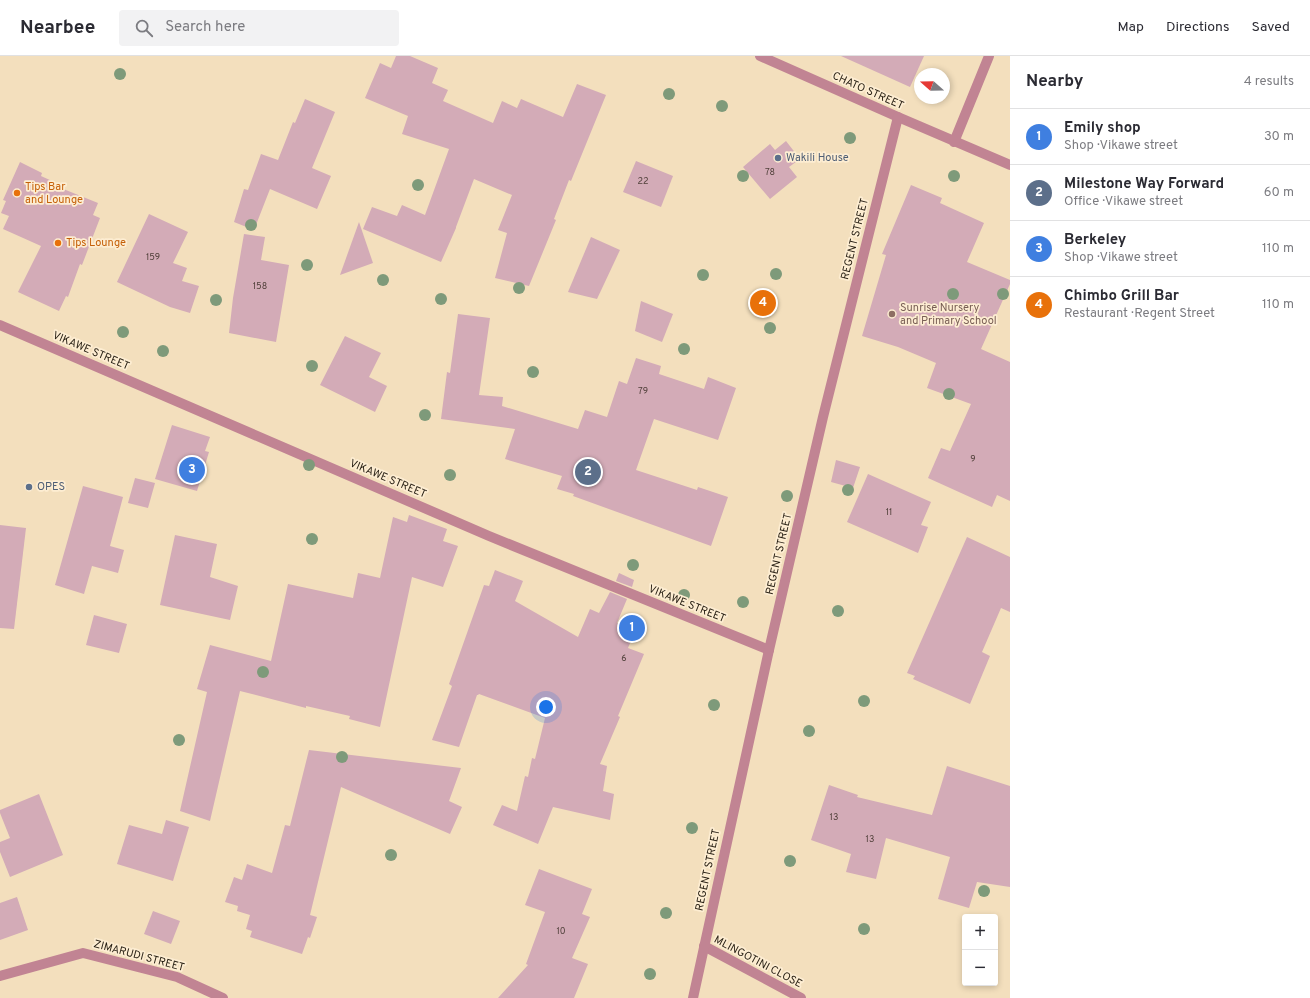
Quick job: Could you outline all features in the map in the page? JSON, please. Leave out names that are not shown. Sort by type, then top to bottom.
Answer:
[{"type":"street","name":"CHATO STREET","points":[[760,56],[898,118],[1010,165]]},
{"type":"street","points":[[954,142],[989,56]]},
{"type":"street","name":"REGENT STREET","points":[[693,998],[769,650],[823,417],[898,118]]},
{"type":"street","name":"VIKAWE STREET","points":[[0,325],[489,536],[769,650]]},
{"type":"street","name":"MLINGOTINI CLOSE","points":[[704,946],[801,998]]},
{"type":"street","name":"ZIMARUDI STREET","points":[[0,976],[83,953],[177,977],[223,998]]},
{"type":"building","points":[[396,56],[410,56],[438,68],[432,83],[448,90],[443,101],[493,123],[502,101],[517,108],[521,99],[563,117],[577,84],[606,95],[571,181],[569,180],[554,219],[556,220],[529,286],[495,278],[507,233],[498,230],[512,195],[474,179],[456,228],[441,262],[363,229],[372,207],[397,216],[402,205],[425,215],[449,149],[402,134],[408,116],[365,98],[380,63],[391,68]]},
{"type":"building","points":[[841,56],[924,56],[919,68],[914,68],[914,78],[910,87]]},
{"type":"building","points":[[305,99],[335,112],[312,168],[331,176],[317,209],[270,189],[254,230],[234,222],[244,189],[248,190],[261,154],[278,160],[293,122],[295,123]]},
{"type":"building","points":[[786,141],[800,159],[789,167],[797,177],[770,199],[743,167],[770,144],[775,150]]},
{"type":"building","points":[[636,161],[673,176],[661,207],[623,192]]},
{"type":"building","points":[[20,162],[42,173],[41,176],[52,181],[51,184],[98,203],[93,215],[100,218],[82,265],[80,264],[68,297],[66,296],[59,311],[18,292],[41,246],[3,229],[9,216],[1,213],[6,201],[3,200]]},
{"type":"building","points":[[911,185],[942,198],[940,203],[984,223],[967,262],[1010,280],[1010,284],[981,349],[1010,362],[1010,501],[997,495],[992,507],[928,478],[941,448],[950,451],[971,404],[927,388],[936,363],[898,347],[862,336],[886,255],[882,254]]},
{"type":"building","points":[[149,214],[188,232],[173,263],[187,268],[182,281],[199,286],[190,313],[170,307],[117,282]]},
{"type":"building","points":[[359,222],[373,263],[340,275]]},
{"type":"building","points":[[244,234],[265,237],[261,260],[289,265],[276,342],[229,333],[233,298]]},
{"type":"building","points":[[591,237],[620,250],[597,299],[568,292]]},
{"type":"building","points":[[641,301],[673,314],[662,342],[635,331]]},
{"type":"building","points":[[458,314],[490,318],[479,395],[503,397],[502,406],[578,429],[585,410],[607,417],[619,381],[627,384],[636,358],[661,366],[659,374],[704,389],[708,377],[736,388],[718,440],[654,419],[636,470],[697,490],[698,487],[728,497],[711,546],[573,496],[574,494],[557,489],[562,476],[505,459],[515,429],[441,419],[447,372],[450,373]]},
{"type":"building","points":[[345,336],[381,353],[369,377],[387,386],[375,412],[320,385]]},
{"type":"building","points":[[172,425],[210,437],[205,451],[209,452],[197,491],[155,479]]},
{"type":"building","points":[[836,460],[860,467],[853,488],[831,482]]},
{"type":"building","points":[[868,474],[931,502],[921,525],[928,527],[918,553],[847,522]]},
{"type":"building","points":[[135,478],[155,483],[148,508],[128,503]]},
{"type":"building","points":[[83,486],[123,497],[110,546],[124,550],[118,573],[92,566],[84,594],[55,585]]},
{"type":"building","points":[[409,515],[447,529],[443,541],[458,546],[443,587],[412,577],[380,727],[349,719],[350,716],[306,706],[306,708],[240,691],[210,821],[180,811],[207,692],[197,689],[210,645],[271,661],[288,584],[353,598],[358,573],[380,578],[393,517],[407,522]]},
{"type":"building","points":[[0,525],[26,528],[14,629],[0,628]]},
{"type":"building","points":[[175,535],[217,544],[210,577],[238,586],[230,620],[160,605]]},
{"type":"building","points":[[967,537],[1010,557],[1010,612],[1001,608],[982,652],[990,656],[970,704],[913,679],[915,676],[907,673]]},
{"type":"building","points":[[495,570],[523,581],[515,601],[578,637],[590,609],[599,613],[610,592],[627,599],[617,623],[635,631],[628,648],[644,654],[600,764],[607,766],[603,791],[614,794],[610,820],[553,807],[538,844],[493,825],[502,805],[517,811],[525,776],[528,777],[532,758],[535,759],[545,718],[479,694],[477,695],[459,747],[432,740],[452,686],[449,684],[484,585],[489,586]]},
{"type":"building","points":[[619,573],[634,580],[632,587],[616,581]]},
{"type":"building","points":[[94,615],[127,624],[119,653],[86,645]]},
{"type":"building","points":[[309,750],[461,768],[449,801],[462,807],[450,834],[341,787],[310,915],[317,917],[310,938],[308,937],[302,954],[250,937],[252,931],[246,929],[250,915],[237,911],[238,906],[225,902],[234,877],[242,880],[247,864],[272,873],[285,825],[290,826]]},
{"type":"building","points":[[947,766],[1010,786],[1010,887],[977,882],[969,908],[938,899],[950,857],[886,838],[876,879],[846,872],[851,854],[811,840],[829,785],[858,795],[857,797],[932,815]]},
{"type":"building","points":[[39,794],[63,855],[10,877],[0,852],[0,842],[10,838],[0,810]]},
{"type":"building","points":[[166,820],[189,827],[173,881],[117,864],[129,825],[162,834]]},
{"type":"building","points":[[539,869],[592,889],[582,914],[590,917],[572,958],[588,964],[574,998],[498,998],[528,965],[526,964],[545,912],[525,905]]},
{"type":"building","points":[[17,897],[28,930],[0,940],[0,903]]},
{"type":"building","points":[[153,911],[180,921],[171,944],[144,934]]},
{"type":"place","name":"Wakili House","points":[[778,158]]},
{"type":"place","name":"Tips Bar and Lounge","points":[[17,193]]},
{"type":"place","name":"Tips Lounge","points":[[58,243]]},
{"type":"place","name":"Chimbo Grill Bar","points":[[763,303]]},
{"type":"place","name":"Sunrise Nursery and Primary School","points":[[892,314]]},
{"type":"place","name":"Berkeley","points":[[192,470]]},
{"type":"place","name":"Milestone Way Forward","points":[[588,472]]},
{"type":"place","name":"OPES","points":[[29,487]]},
{"type":"place","name":"Emily shop","points":[[632,628]]}]
